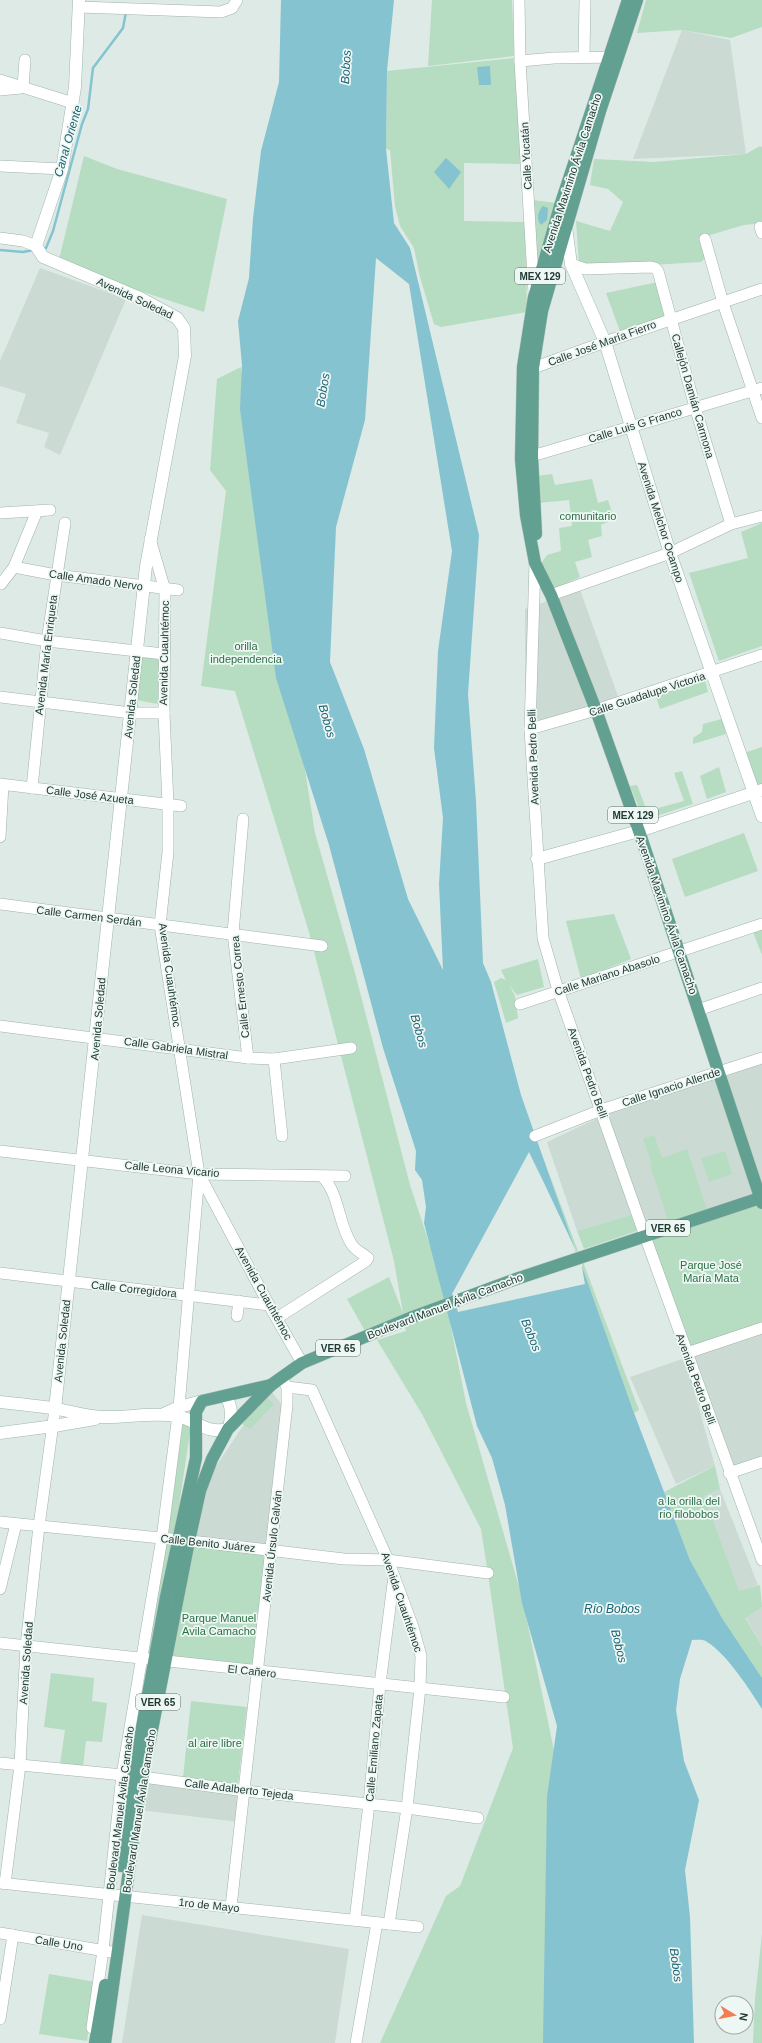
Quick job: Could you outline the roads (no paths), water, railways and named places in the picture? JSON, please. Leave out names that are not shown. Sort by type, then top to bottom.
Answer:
[{"type":"main road","name":"Avenida Maximino Ávila Camacho","points":[[535,564],[537,546],[532,456],[533,368],[542,311],[614,57],[628,0]]},
{"type":"main road","name":"Avenida Maximino Ávila Camacho","points":[[637,0],[614,57],[560,206],[534,297],[523,367],[521,459],[526,515],[535,564],[550,595],[596,710],[680,951],[718,1072],[761,1199]]},
{"type":"main road","points":[[36,246],[62,169],[75,87],[79,3]]},
{"type":"main road","name":"Avenida Melchor Ocampo","points":[[566,227],[571,264],[605,342],[670,553],[758,791],[762,816]]},
{"type":"main road","name":"Avenida Soledad","points":[[36,246],[44,257],[168,312],[177,318],[184,328],[185,356],[150,539],[144,587],[55,1409]]},
{"type":"main road","points":[[537,859],[639,831],[758,791]]},
{"type":"main road","name":"VER 65","points":[[645,1236],[761,1199]]},
{"type":"main road","name":"Boulevard Manuel Ávila Camacho","points":[[95,2043],[110,1951],[133,1776],[160,1661],[166,1597],[200,1491],[212,1459],[228,1428],[302,1363],[410,1318],[575,1258],[645,1236]]},
{"type":"main road","points":[[0,1433],[102,1418],[163,1414],[178,1411],[202,1401],[280,1383]]},
{"type":"main road","points":[[178,1411],[196,1423],[211,1430],[228,1428],[232,1415],[226,1396]]},
{"type":"main road","name":"Boulevard Manuel Ávila Camacho","points":[[184,1540],[196,1458],[196,1412],[202,1401]]},
{"type":"main road","points":[[0,1402],[55,1409],[102,1418]]},
{"type":"main road","name":"Boulevard Manuel Ávila Camacho","points":[[105,2043],[110,1951]]},
{"type":"street","name":"Calle Yucatán","points":[[519,0],[520,61],[534,297],[542,311]]},
{"type":"street","points":[[584,57],[585,0]]},
{"type":"street","points":[[79,3],[221,12],[234,4]]},
{"type":"street","points":[[520,61],[584,57],[614,57]]},
{"type":"street","points":[[24,87],[25,60]]},
{"type":"street","points":[[0,80],[73,103]]},
{"type":"street","points":[[0,90],[24,87]]},
{"type":"street","points":[[0,166],[62,169]]},
{"type":"street","points":[[0,238],[23,241],[36,246]]},
{"type":"street","points":[[705,239],[723,303],[757,390],[762,418]]},
{"type":"street","name":"Callejón Damián Carmona","points":[[571,264],[585,268],[656,268],[695,407],[731,524]]},
{"type":"street","name":"Calle José María Fierro","points":[[533,368],[671,319],[762,289]]},
{"type":"street","name":"Calle Luis G Franco","points":[[532,456],[757,390]]},
{"type":"street","points":[[0,513],[50,510]]},
{"type":"street","points":[[1,584],[14,567],[37,511]]},
{"type":"street","points":[[550,595],[670,553],[731,524],[762,516]]},
{"type":"street","name":"Avenida María Enriqueta","points":[[32,788],[47,641],[65,523]]},
{"type":"street","name":"Avenida Cuauhtémoc","points":[[150,539],[165,590],[164,713],[168,804],[168,852],[160,925],[199,1174],[269,1305],[302,1363]]},
{"type":"street","name":"Avenida Pedro Belli","points":[[535,564],[530,729],[543,938],[558,990],[762,1560]]},
{"type":"street","name":"Calle Amado Nervo","points":[[14,567],[56,576],[165,590],[178,590]]},
{"type":"street","points":[[0,633],[47,641],[164,654]]},
{"type":"street","name":"Calle Guadalupe Victoria","points":[[530,729],[596,710],[762,655]]},
{"type":"street","points":[[0,697],[131,713],[164,713]]},
{"type":"street","points":[[0,837],[2,784]]},
{"type":"street","name":"Calle José Azueta","points":[[2,784],[181,806]]},
{"type":"street","name":"Calle Ernesto Correa","points":[[243,819],[233,934],[248,1058]]},
{"type":"street","name":"Calle Carmen Serdán","points":[[0,904],[322,946]]},
{"type":"street","name":"Calle Mariano Abasolo","points":[[520,1004],[558,990],[762,924]]},
{"type":"street","points":[[700,1012],[704,1008],[762,988]]},
{"type":"street","name":"Calle Gabriela Mistral","points":[[0,1026],[248,1058],[274,1060],[351,1048]]},
{"type":"street","name":"Calle Ignacio Allende","points":[[535,1136],[602,1110],[762,1058]]},
{"type":"street","points":[[274,1060],[282,1136]]},
{"type":"street","name":"Calle Leona Vicario","points":[[0,1151],[199,1174],[323,1177],[345,1176]]},
{"type":"street","name":"Boulevard Manuel Avila Camacho","points":[[133,1776],[142,1659],[162,1538],[178,1411],[199,1174]]},
{"type":"street","points":[[277,1318],[366,1261],[368,1258],[352,1245],[344,1228],[332,1191],[323,1177]]},
{"type":"street","name":"Calle Corregidora","points":[[0,1273],[269,1305]]},
{"type":"street","points":[[237,1316],[239,1301]]},
{"type":"street","points":[[687,1353],[762,1328]]},
{"type":"street","name":"Avenida Cuauhtémoc","points":[[280,1383],[312,1390],[388,1560],[413,1627],[421,1656],[420,1688],[407,1808],[389,1924]]},
{"type":"street","name":"Avenida Úrsulo Galván","points":[[231,1908],[288,1405],[280,1383]]},
{"type":"street","name":"Avenida Soledad","points":[[3,1883],[20,1765],[26,1646],[39,1526],[54,1426],[55,1409]]},
{"type":"street","points":[[730,1473],[762,1462]]},
{"type":"street","name":"Calle Benito Juárez","points":[[0,1522],[184,1540],[344,1559],[388,1560],[488,1573]]},
{"type":"street","points":[[0,1589],[16,1524]]},
{"type":"street","name":"Calle Emiliano Zapata","points":[[355,1920],[369,1804],[380,1684],[394,1575]]},
{"type":"street","name":"El Cañero","points":[[0,1643],[258,1672],[504,1697]]},
{"type":"street","name":"Calle Adalberto Tejeda","points":[[0,1763],[133,1776],[245,1791],[407,1808],[478,1818]]},
{"type":"street","name":"1ro de Mayo","points":[[3,1883],[418,1927]]},
{"type":"street","points":[[356,2043],[377,1923]]},
{"type":"street","name":"Calle Uno","points":[[0,1933],[110,1951]]},
{"type":"street","points":[[0,2019],[13,1935]]},
{"type":"street","points":[[90,2043],[110,1951]]},
{"type":"water","name":"Río Bobos","points":[[281,0],[394,0],[387,71],[386,149],[394,223],[410,248],[479,535],[468,694],[476,801],[483,963],[491,982],[521,1095],[575,1249],[535,1164],[584,1282],[582,1266],[634,1413],[690,1560],[722,1618],[762,1678],[762,1709],[737,1672],[722,1654],[706,1641],[692,1640],[680,1679],[676,1710],[684,1761],[699,1800],[685,1870],[690,1917],[694,2043],[543,2043],[547,1797],[557,1726],[522,1603],[505,1505],[492,1458],[477,1426],[424,1223],[426,1207],[422,1180],[415,1170],[416,1151],[383,1048],[329,845],[276,678],[240,409],[242,365],[238,321],[249,278],[253,218],[261,151],[279,82]],"holes":[[[376,258],[409,284],[452,551],[438,651],[434,748],[443,818],[439,884],[443,970],[408,899],[364,749],[330,662],[336,527],[365,420]]]},
{"type":"water","points":[[490,66],[491,85],[479,85],[477,67]]},
{"type":"water","points":[[446,158],[461,172],[449,189],[434,172]]},
{"type":"water","points":[[543,206],[548,208],[547,220],[541,225],[538,220],[538,216]]},
{"type":"waterway","name":"Canal Oriente","points":[[42,249],[46,248],[53,231],[82,124],[88,109],[93,68],[123,28],[126,12]]},
{"type":"waterway","name":"Canal Oriente","points":[[0,250],[23,252],[33,250]]},
{"type":"water label","name":"Bobos","points":[[346,67]]},
{"type":"water label","name":"Bobos","points":[[323,390]]},
{"type":"water label","name":"Bobos","points":[[327,721]]},
{"type":"water label","name":"Bobos","points":[[419,1031]]},
{"type":"water label","name":"Bobos","points":[[531,1335]]},
{"type":"water label","name":"Bobos","points":[[619,1646]]},
{"type":"water label","name":"Bobos","points":[[676,1965]]},
{"type":"park label","name":"comunitario","points":[[588,516]]},
{"type":"park label","name":"orilla independencia","points":[[246,652]]},
{"type":"park label","name":"Parque José María Mata","points":[[711,1271]]},
{"type":"park label","name":"a la orilla del rio filobobos","points":[[689,1507]]},
{"type":"park label","name":"Parque Manuel Avila Camacho","points":[[219,1624]]},
{"type":"park label","name":"al aire libre","points":[[215,1743]]}]
